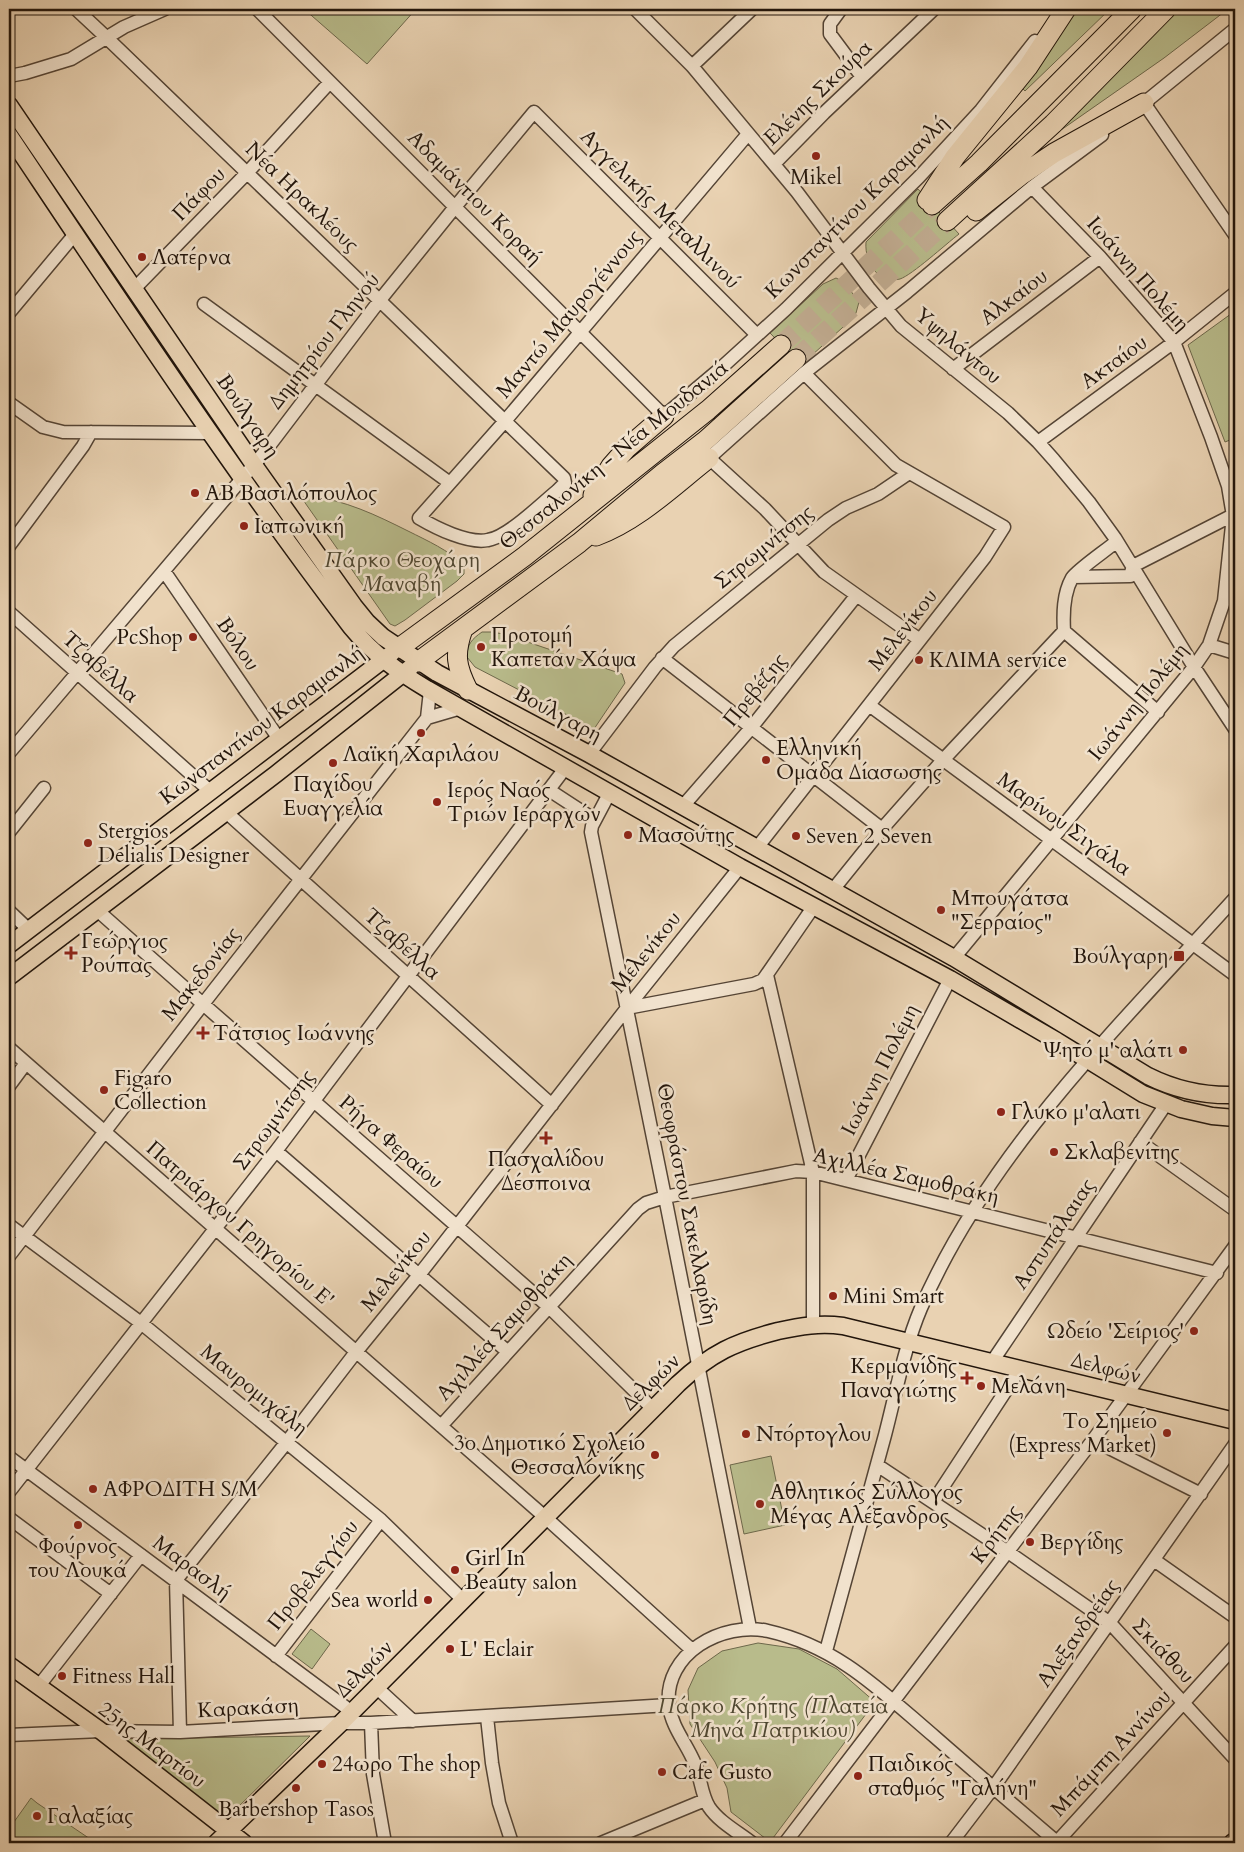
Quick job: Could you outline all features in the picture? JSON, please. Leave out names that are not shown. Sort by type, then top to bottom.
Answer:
[{"type":"highway","points":[[1066,9],[1028,67],[955,158],[930,202],[986,157],[1132,9]]},
{"type":"highway","points":[[1144,103],[1054,153],[951,226],[1166,9]]},
{"type":"highway","name":"Θεσσαλονίκη - Νέα Μουδανιά","points":[[399,648],[526,556],[587,505],[708,410],[781,345]]},
{"type":"highway","name":"Θεσσαλονίκη - Νέα Μουδανιά","points":[[418,662],[579,543],[662,474],[800,366]]},
{"type":"highway","points":[[587,505],[610,466],[627,448],[664,416]]},
{"type":"highway","points":[[579,543],[612,530],[630,520],[708,458]]},
{"type":"highway","points":[[463,628],[458,644],[457,658],[468,690]]},
{"type":"main road","name":"Βούλγαρη","points":[[9,105],[254,465],[358,611],[378,633],[418,662],[589,754],[954,958],[1148,1076],[1174,1087],[1202,1094],[1235,1095]]},
{"type":"main road","name":"Βούλγαρη","points":[[9,135],[210,433],[351,627],[382,660],[430,691],[740,867],[950,978],[1143,1094],[1166,1104],[1212,1116],[1235,1118]]},
{"type":"main road","name":"Κωνσταντίνου Καραμανλή","points":[[9,945],[399,648]]},
{"type":"main road","name":"Κωνσταντίνου Καραμανλή","points":[[9,976],[226,812],[418,662]]},
{"type":"main road","name":"Δελφών","points":[[216,1843],[346,1717],[653,1409],[698,1366],[724,1349],[746,1340],[813,1324],[843,1326],[1235,1421]]},
{"type":"main road","name":"25ης Μαρτίου","points":[[9,1665],[101,1731],[244,1843]]},
{"type":"street","name":"Νέα Ηρακλέους","points":[[76,9],[564,478],[565,483],[520,521],[505,533],[487,541],[453,534],[419,518]]},
{"type":"street","points":[[9,76],[25,73],[71,58],[124,27],[165,9]]},
{"type":"street","name":"Αδαμάντιου Κοραή","points":[[257,9],[664,416]]},
{"type":"street","name":"Υψηλάντου","points":[[635,9],[692,66],[774,164],[901,326],[1008,413],[1038,442],[1089,502],[1117,541],[1194,667],[1235,729]]},
{"type":"street","points":[[692,66],[752,9]]},
{"type":"street","points":[[841,9],[831,21],[829,30],[862,77]]},
{"type":"street","name":"Ελένης Σκούρα","points":[[774,164],[824,113],[934,9]]},
{"type":"street","name":"Κωνσταντίνου Καραμανλή","points":[[664,416],[757,335],[843,253],[956,138],[981,110],[1060,9]]},
{"type":"street","points":[[920,640],[824,572],[765,509],[708,458],[800,366],[907,292],[1032,187],[1144,103],[1235,29]]},
{"type":"street","name":"Πάφου","points":[[135,288],[247,172],[330,82]]},
{"type":"street","points":[[1144,103],[1235,235]]},
{"type":"street","name":"Δημητρίου Γληνού","points":[[9,753],[254,465],[380,300],[534,112]]},
{"type":"street","name":"Αγγελικής Μεταλλινού","points":[[534,112],[757,335]]},
{"type":"street","name":"Μαντώ Μαυρογέννους","points":[[419,518],[505,421],[748,134]]},
{"type":"street","name":"Ιωάννη Πολέμη","points":[[954,958],[1158,712],[1209,645],[1224,601],[1234,515],[1225,478],[1174,342],[1100,257],[1032,187]]},
{"type":"street","points":[[9,312],[75,234]]},
{"type":"street","name":"Αλκαίου","points":[[953,369],[1100,257]]},
{"type":"street","name":"Ακταίου","points":[[1038,442],[1174,342],[1235,293]]},
{"type":"street","points":[[204,304],[450,482]]},
{"type":"street","points":[[800,366],[896,465],[909,473]]},
{"type":"street","points":[[9,403],[43,427],[63,432],[210,433]]},
{"type":"street","points":[[9,546],[83,446],[91,432]]},
{"type":"street","name":"Μελενίκου","points":[[756,849],[985,557],[1004,527],[909,473]]},
{"type":"street","name":"Στρωμνίτσης","points":[[589,754],[662,658],[828,520],[846,508],[878,494],[909,473]]},
{"type":"street","points":[[1073,577],[1130,576],[1133,566],[1234,515]]},
{"type":"street","points":[[1117,541],[1073,577],[1066,594],[1063,617],[1064,631],[1158,712]]},
{"type":"street","name":"Βόλου","points":[[164,571],[279,739]]},
{"type":"street","name":"Πρεβέζης","points":[[683,806],[751,728],[856,596]]},
{"type":"street","name":"Τζαβέλλα","points":[[9,612],[210,791]]},
{"type":"street","points":[[832,891],[882,829],[943,760],[1064,631]]},
{"type":"street","points":[[1209,645],[1235,653]]},
{"type":"street","points":[[662,658],[882,829]]},
{"type":"street","points":[[430,691],[427,718],[461,708]]},
{"type":"street","name":"Μαρίνου Σιγάλα","points":[[869,705],[1235,975]]},
{"type":"street","name":"Μακεδονίας","points":[[9,1256],[202,1004],[427,718]]},
{"type":"street","name":"Στρωμνίτσης","points":[[9,1492],[276,1151],[566,767]]},
{"type":"street","points":[[9,832],[44,788]]},
{"type":"street","points":[[549,790],[595,820]]},
{"type":"street","name":"Θεοφράστου Σακελλαρίδη","points":[[610,792],[595,820],[591,832],[750,1628]]},
{"type":"street","name":"Τζαβέλλα","points":[[226,812],[552,1105]]},
{"type":"street","name":"Μελενίκου","points":[[176,1580],[356,1352],[458,1227],[627,1008],[740,867]]},
{"type":"street","points":[[826,1651],[910,1341],[925,1300],[953,1242],[1031,1129],[1101,1047],[1235,898]]},
{"type":"street","points":[[627,1008],[754,984],[763,980],[814,906]]},
{"type":"street","name":"Ρήγα Φεραίου","points":[[97,910],[549,1307],[653,1409]]},
{"type":"street","points":[[9,911],[29,930]]},
{"type":"street","points":[[767,975],[813,1172],[813,1324]]},
{"type":"street","name":"Ιωάννη Πολέμη","points":[[846,1180],[950,978]]},
{"type":"street","name":"Πατριάρχου Γρηγορίου Ε'","points":[[9,1048],[545,1517],[692,1650]]},
{"type":"street","points":[[9,1086],[26,1063]]},
{"type":"street","name":"Αστυπάλαιας","points":[[992,1362],[1166,1104]]},
{"type":"street","points":[[1140,1142],[1235,1210]]},
{"type":"street","points":[[276,1151],[508,1352]]},
{"type":"street","name":"Αχιλλέα Σαμοθράκη","points":[[441,1426],[642,1206],[651,1200],[796,1171],[813,1172],[1217,1273]]},
{"type":"street","name":"Μαυρομιχάλη","points":[[9,1224],[141,1323],[380,1520],[463,1600]]},
{"type":"street","name":"Κρήτης","points":[[785,1843],[1093,1440],[1235,1246]]},
{"type":"street","points":[[933,1502],[1020,1368]]},
{"type":"street","points":[[1093,1440],[1201,1494]]},
{"type":"street","name":"Αλεξανδρείας","points":[[951,1843],[993,1788],[1235,1444]]},
{"type":"street","name":"Μαρασλή","points":[[9,1457],[276,1656],[346,1717]]},
{"type":"street","name":"Σκιάθου","points":[[877,1465],[1008,1552],[1110,1623],[1235,1759]]},
{"type":"street","points":[[9,1518],[111,1594]]},
{"type":"street","name":"Προβελεγγίου","points":[[276,1656],[380,1520]]},
{"type":"street","points":[[38,1687],[141,1555]]},
{"type":"street","points":[[1154,1560],[1235,1617]]},
{"type":"street","points":[[176,1580],[180,1732]]},
{"type":"street","points":[[752,1843],[716,1817],[705,1800],[695,1763],[679,1734],[669,1705],[670,1687],[676,1671],[692,1650],[702,1642],[716,1636],[750,1628],[770,1631],[794,1638],[826,1651],[852,1668],[1058,1843]]},
{"type":"street","name":"Μπάμπη Αννίνου","points":[[1058,1843],[1235,1646]]},
{"type":"street","points":[[376,1687],[413,1721]]},
{"type":"street","name":"Καρακάση","points":[[9,1735],[101,1731],[180,1732],[346,1717],[371,1724],[669,1705]]},
{"type":"street","points":[[488,1717],[492,1763],[499,1803],[512,1843]]},
{"type":"street","points":[[371,1724],[373,1774],[385,1843]]},
{"type":"street","points":[[601,1843],[705,1800]]},
{"type":"green space","points":[[304,9],[416,9],[367,64]]},
{"type":"green space","points":[[1074,9],[1110,9],[1025,91],[1022,88]]},
{"type":"green space","points":[[1177,9],[1228,9],[1164,58],[1051,137]]},
{"type":"green space","points":[[918,189],[959,234],[921,266],[900,279],[885,278],[878,274],[870,264],[866,251],[866,242]]},
{"type":"green space","points":[[836,278],[844,282],[859,302],[856,313],[852,319],[801,365],[770,333],[823,284]]},
{"type":"green space","points":[[1235,311],[1235,438],[1225,442],[1188,345]]},
{"type":"green space","name":"Πάρκο Θεοχάρη Μαναβή","points":[[309,496],[335,501],[360,509],[423,538],[445,550],[464,565],[464,574],[405,620],[395,626],[390,624],[301,497]]},
{"type":"green space","points":[[482,632],[504,634],[622,674],[625,683],[594,729],[475,667],[467,657],[468,649],[473,640]]},
{"type":"green space","name":"Αθλητικός Σύλλογος Μέγας Αλέξανδρος","points":[[771,1456],[785,1525],[744,1534],[730,1465]]},
{"type":"green space","points":[[311,1629],[330,1644],[312,1669],[292,1654]]},
{"type":"green space","name":"Πάρκο Κρήτης (Πλατεία Μηνά Πατρικίου)","points":[[758,1643],[799,1649],[837,1669],[875,1702],[770,1842],[731,1812],[727,1788],[715,1762],[690,1724],[688,1690],[698,1668],[722,1651]]},
{"type":"green space","points":[[310,1736],[226,1819],[123,1739]]},
{"type":"green space","name":"Γαλαξίας","points":[[31,1798],[96,1843],[9,1843],[9,1829]]},
{"type":"tunnel","points":[[781,345],[932,205]]},
{"type":"tunnel","points":[[796,359],[947,221]]},
{"type":"place","name":"Mikel","points":[[816,156]]},
{"type":"place","name":"Λατέρνα","points":[[142,257]]},
{"type":"place","name":"ΑΒ Βασιλόπουλος","points":[[195,493]]},
{"type":"place","name":"Ιαπωνική","points":[[244,526]]},
{"type":"place","name":"PcShop","points":[[193,637]]},
{"type":"place","name":"Προτομή Καπετάν Χάψα","points":[[481,647]]},
{"type":"place","name":"KΛΙΜΑ service","points":[[919,660]]},
{"type":"place","name":"Λαϊκή Χαριλάου","points":[[421,733]]},
{"type":"place","name":"Ελληνική Ομάδα Δίασωσης","points":[[766,760]]},
{"type":"place","name":"Παχίδου Ευαγγελία","points":[[333,763]]},
{"type":"place","name":"Ιερός Ναός Τριών Ιεραρχών","points":[[437,802]]},
{"type":"place","name":"Μασούτης","points":[[628,835]]},
{"type":"place","name":"Seven 2 Seven","points":[[796,836]]},
{"type":"place","name":"Stergios Delialis Designer","points":[[88,843]]},
{"type":"place","name":"Μπουγάτσα \"Σερραίος\"","points":[[941,910]]},
{"type":"place","name":"Γεώργιος Ρούπας","points":[[71,953]]},
{"type":"place","name":"Βούλγαρη","points":[[1179,956]]},
{"type":"place","name":"Τάτσιος Ιωάννης","points":[[203,1033]]},
{"type":"place","name":"Ψητό μ' αλάτι","points":[[1183,1050]]},
{"type":"place","name":"Figaro Collection","points":[[104,1090]]},
{"type":"place","name":"Γλυκο μ'αλατι","points":[[1001,1112]]},
{"type":"place","name":"Πασχαλίδου Δέσποινα","points":[[546,1138]]},
{"type":"place","name":"Σκλαβενίτης","points":[[1054,1152]]},
{"type":"place","name":"Mini Smart","points":[[833,1296]]},
{"type":"place","name":"Ωδείο 'Σείριος'","points":[[1194,1331]]},
{"type":"place","name":"Κερμανίδης Παναγιώτης","points":[[967,1378]]},
{"type":"place","name":"Μελάνη","points":[[981,1386]]},
{"type":"place","name":"Το Σημείο (Express Market)","points":[[1167,1433]]},
{"type":"place","name":"Ντόρτογλου","points":[[746,1434]]},
{"type":"place","name":"3ο Δημοτικό Σχολείο Θεσσαλονίκης","points":[[655,1455]]},
{"type":"place","name":"ΑΦΡΟΔΙΤΗ S/M","points":[[93,1489]]},
{"type":"place","name":"Αθλητικός Σύλλογος Μέγας Αλέξανδρος","points":[[760,1504]]},
{"type":"place","name":"Φούρνος του Λουκά","points":[[78,1525]]},
{"type":"place","name":"Βεργίδης","points":[[1030,1542]]},
{"type":"place","name":"Girl In Beauty salon","points":[[455,1570]]},
{"type":"place","name":"Sea world","points":[[428,1600]]},
{"type":"place","name":"L' Eclair","points":[[450,1649]]},
{"type":"place","name":"Fitness Hall","points":[[62,1676]]},
{"type":"place","name":"24ωρο The shop","points":[[322,1764]]},
{"type":"place","name":"Cafe Gusto","points":[[662,1772]]},
{"type":"place","name":"Παιδικός σταθμός \"Γαλήνη\"","points":[[858,1776]]},
{"type":"place","name":"Barbershop Tasos","points":[[296,1788]]},
{"type":"place","name":"Γαλαξίας","points":[[37,1816]]}]
